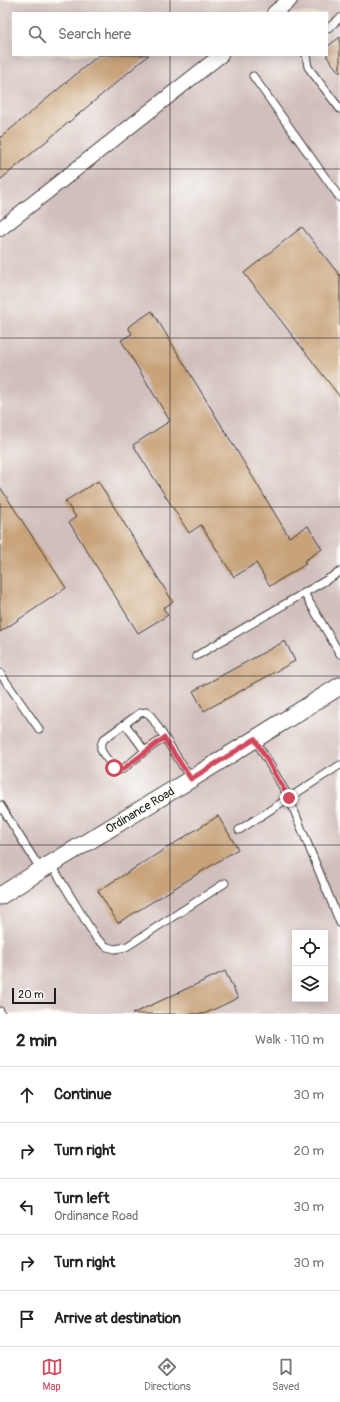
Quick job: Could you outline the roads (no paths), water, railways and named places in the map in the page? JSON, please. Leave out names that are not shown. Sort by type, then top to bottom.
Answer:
[{"type":"street","points":[[275,12],[290,0]]},
{"type":"street","points":[[0,229],[220,56]]},
{"type":"street","name":"Ordinance Road","points":[[0,896],[340,686]]},
{"type":"lane","points":[[328,28],[340,18]]},
{"type":"lane","points":[[306,56],[308,67],[340,109]]},
{"type":"lane","points":[[253,76],[337,187],[340,198]]},
{"type":"lane","points":[[196,656],[340,572]]},
{"type":"lane","points":[[304,593],[340,654]]},
{"type":"lane","points":[[0,672],[39,729]]},
{"type":"lane","points":[[164,738],[123,769],[118,770],[114,768],[101,750],[101,744],[104,739],[140,713],[146,712],[152,716],[164,738],[191,779]]},
{"type":"lane","points":[[125,724],[145,751]]},
{"type":"lane","points":[[255,739],[289,798],[340,923]]},
{"type":"lane","points":[[239,830],[340,765]]},
{"type":"lane","points":[[0,805],[96,938],[107,947],[116,950],[126,948],[224,883]]}]
